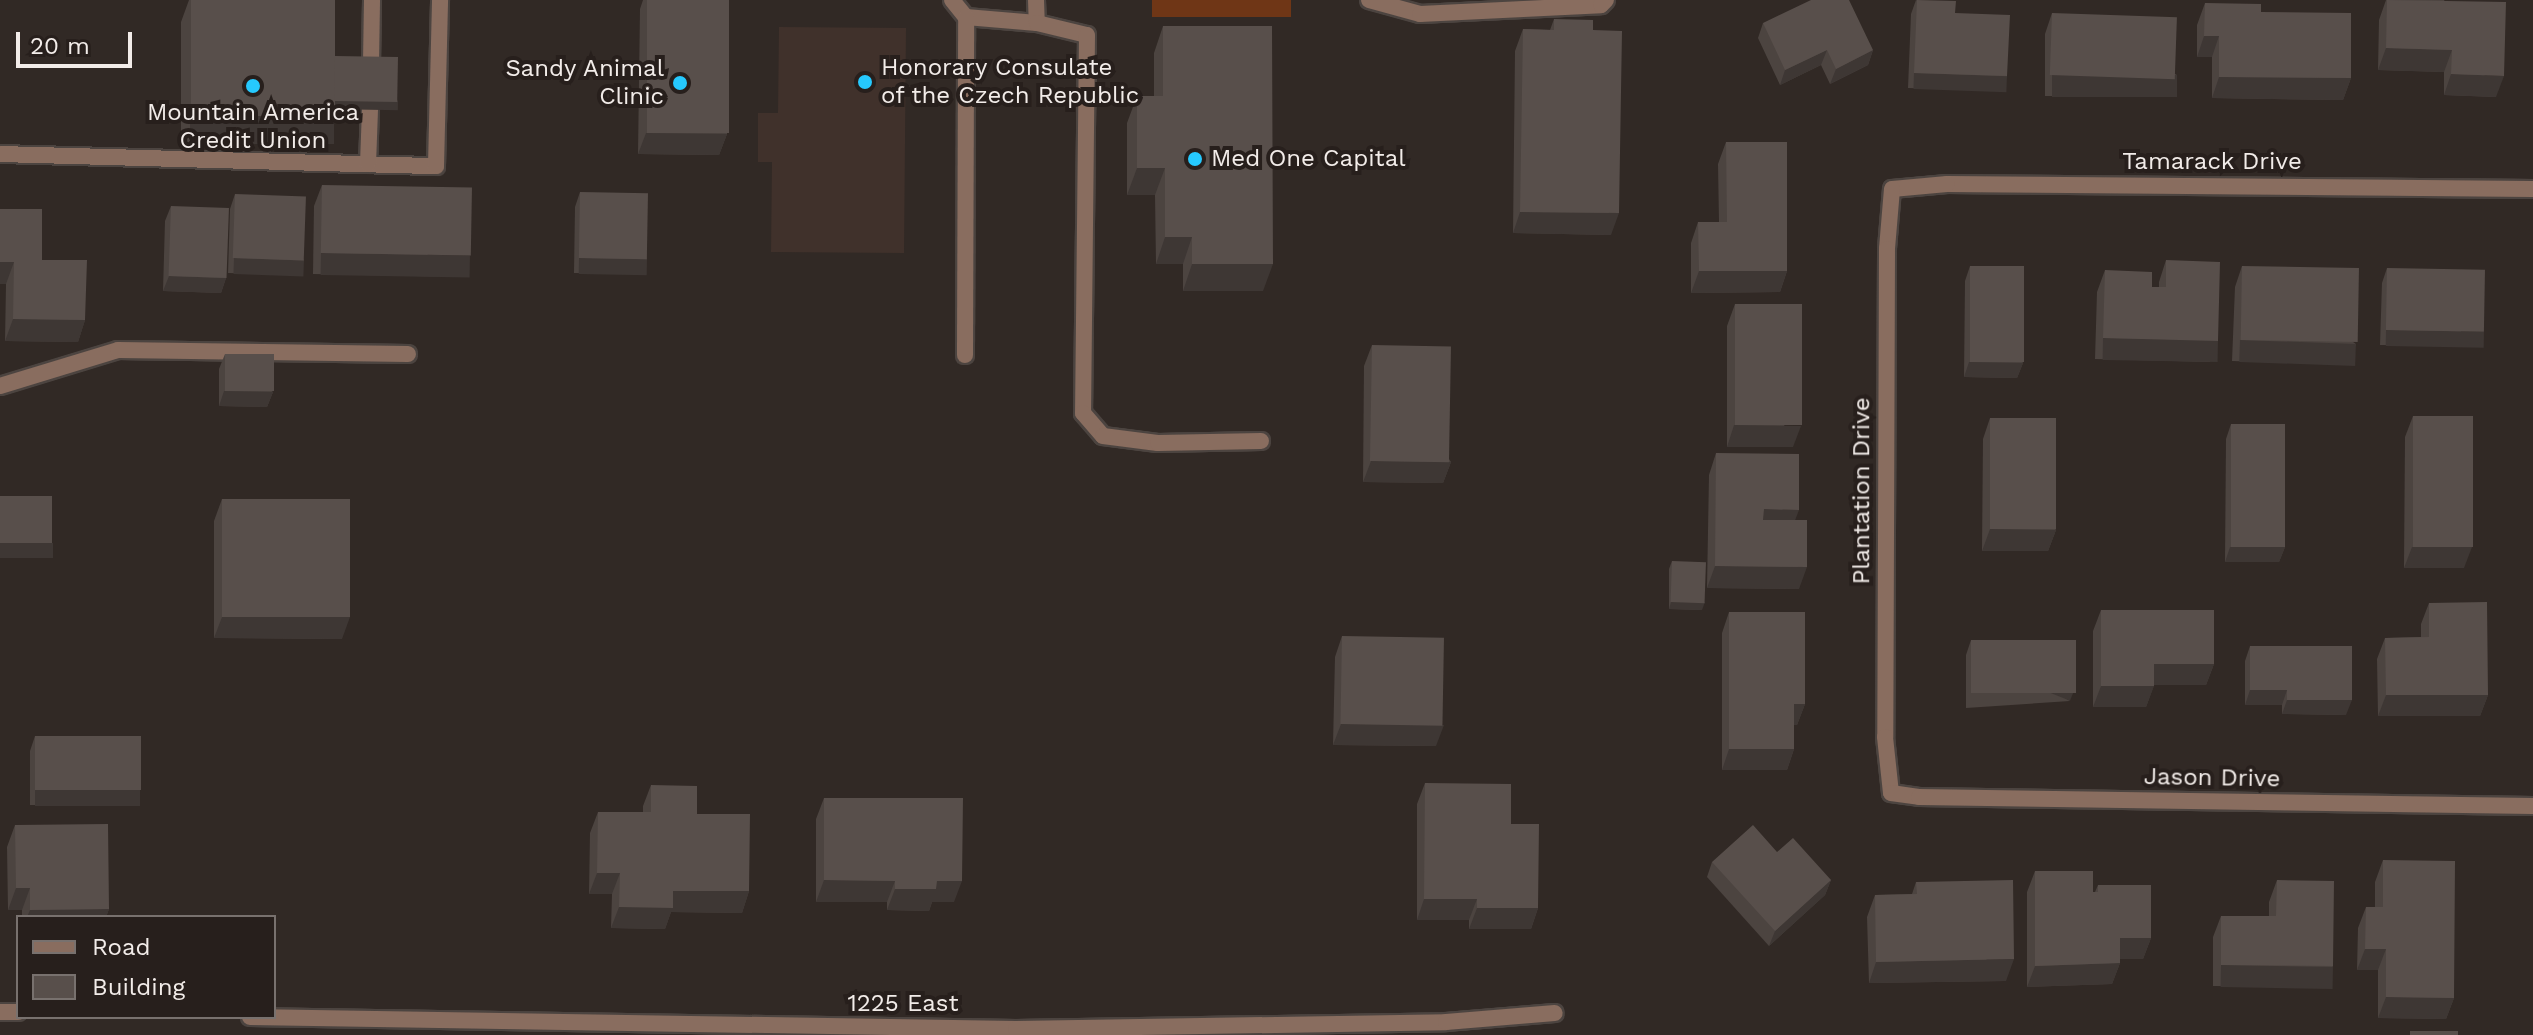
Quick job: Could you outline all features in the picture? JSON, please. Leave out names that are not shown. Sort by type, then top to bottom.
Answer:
[{"type":"street","points":[[371,64],[372,0]]},
{"type":"street","points":[[0,154],[436,166],[440,0]]},
{"type":"street","points":[[952,0],[966,17],[965,355]]},
{"type":"street","points":[[1036,0],[1037,23]]},
{"type":"street","points":[[1369,0],[1420,14],[1601,5],[1606,0]]},
{"type":"street","points":[[966,17],[1037,23],[1087,35],[1083,413],[1103,436],[1158,443],[1261,441]]},
{"type":"street","points":[[368,164],[370,109]]},
{"type":"street","name":"Tamarack Drive","points":[[1892,189],[1947,184],[2533,189]]},
{"type":"street","name":"Plantation Drive","points":[[1891,793],[1885,737],[1887,249],[1892,189]]},
{"type":"street","points":[[0,386],[118,350],[408,354]]},
{"type":"street","name":"Jason Drive","points":[[1891,793],[1948,799],[2533,806]]},
{"type":"street","name":"1225 East","points":[[276,1018],[776,1031],[1016,1032],[1446,1022],[1555,1013]]},
{"type":"shaded area","points":[[1152,0],[1291,0],[1291,17],[1152,17]]},
{"type":"shaded area","points":[[779,27],[906,28],[904,253],[771,252],[772,162],[758,162],[758,113],[778,113]]},
{"type":"building","name":"Mountain America Credit Union","points":[[191,0],[335,0],[335,116],[191,116]]},
{"type":"building","name":"Sandy Animal Clinic","points":[[647,0],[729,0],[729,133],[647,133]]},
{"type":"building","points":[[1811,0],[1849,0],[1873,50],[1836,69],[1827,50],[1785,70],[1763,23]]},
{"type":"building","points":[[1917,0],[1956,1],[1955,13],[2010,15],[2007,76],[1914,73]]},
{"type":"building","points":[[2387,0],[2506,2],[2504,76],[2451,74],[2452,50],[2386,48]]},
{"type":"building","points":[[2205,3],[2261,4],[2261,12],[2351,13],[2351,78],[2219,77],[2219,36],[2204,36]]},
{"type":"building","points":[[2052,13],[2177,17],[2175,79],[2050,75]]},
{"type":"building","points":[[1554,19],[1593,20],[1593,30],[1622,31],[1619,213],[1520,212],[1523,29],[1554,30]]},
{"type":"building","name":"Med One Capital","points":[[1163,26],[1272,26],[1273,264],[1192,264],[1192,237],[1165,237],[1165,168],[1137,168],[1137,96],[1163,96]]},
{"type":"building","points":[[335,56],[398,57],[397,102],[334,101]]},
{"type":"building","points":[[1726,142],[1787,142],[1787,271],[1699,271],[1698,222],[1727,222]]},
{"type":"building","points":[[322,185],[472,188],[471,256],[321,253]]},
{"type":"building","points":[[580,192],[648,193],[647,259],[579,258]]},
{"type":"building","points":[[235,194],[306,196],[304,260],[233,258]]},
{"type":"building","points":[[171,206],[229,208],[227,278],[169,276]]},
{"type":"building","points":[[0,209],[42,209],[42,260],[87,260],[85,320],[13,319],[14,262],[0,262]]},
{"type":"building","points":[[2166,260],[2220,262],[2218,341],[2103,338],[2105,270],[2152,272],[2152,287],[2166,287]]},
{"type":"building","points":[[1970,266],[2024,266],[2024,362],[1970,362]]},
{"type":"building","points":[[2242,266],[2359,268],[2358,342],[2241,340]]},
{"type":"building","points":[[2387,268],[2485,270],[2484,332],[2386,330]]},
{"type":"building","points":[[1735,304],[1802,304],[1802,425],[1735,425]]},
{"type":"building","points":[[1372,345],[1451,346],[1449,462],[1370,461]]},
{"type":"building","points":[[225,354],[274,354],[274,391],[225,391]]},
{"type":"building","points":[[2413,416],[2473,416],[2473,547],[2413,547]]},
{"type":"building","points":[[1990,418],[2056,418],[2056,529],[1990,529]]},
{"type":"building","points":[[2231,424],[2285,424],[2285,547],[2231,547]]},
{"type":"building","points":[[1716,453],[1799,454],[1799,510],[1764,509],[1763,520],[1807,520],[1807,567],[1715,566]]},
{"type":"building","points":[[0,496],[52,496],[52,543],[0,543]]},
{"type":"building","points":[[222,499],[350,499],[350,617],[222,617]]},
{"type":"building","points":[[1672,561],[1706,562],[1705,603],[1671,602]]},
{"type":"building","points":[[2487,602],[2488,695],[2386,695],[2385,638],[2429,637],[2429,603]]},
{"type":"building","points":[[2101,610],[2214,610],[2214,664],[2154,664],[2154,686],[2101,686]]},
{"type":"building","points":[[1729,612],[1805,612],[1805,704],[1794,704],[1794,749],[1729,749]]},
{"type":"building","points":[[1342,636],[1444,638],[1442,726],[1340,724]]},
{"type":"building","points":[[1971,640],[2076,640],[2076,693],[1971,693]]},
{"type":"building","points":[[2250,646],[2352,646],[2352,700],[2287,700],[2287,690],[2250,690]]},
{"type":"building","points":[[35,736],[141,736],[141,790],[35,790]]},
{"type":"building","points":[[1425,783],[1511,784],[1511,824],[1539,824],[1538,908],[1477,908],[1477,899],[1424,899]]},
{"type":"building","points":[[651,785],[697,786],[697,814],[750,814],[749,891],[673,891],[673,908],[619,907],[620,873],[597,873],[598,812],[651,812]]},
{"type":"building","points":[[824,798],[963,798],[962,881],[937,881],[936,889],[895,889],[895,881],[824,880]]},
{"type":"building","points":[[108,824],[109,909],[30,910],[30,888],[16,888],[15,825]]},
{"type":"building","points":[[1753,825],[1777,852],[1793,838],[1831,880],[1775,931],[1712,862]]},
{"type":"building","points":[[2383,860],[2455,861],[2454,998],[2386,997],[2386,949],[2365,949],[2366,907],[2383,907]]},
{"type":"building","points":[[2035,871],[2093,871],[2093,892],[2098,892],[2098,885],[2151,885],[2151,938],[2120,938],[2120,963],[2035,966]]},
{"type":"building","points":[[2013,880],[2014,959],[1876,962],[1875,895],[1917,894],[1916,882]]},
{"type":"building","points":[[2277,880],[2334,881],[2333,966],[2221,965],[2221,916],[2276,916]]},
{"type":"building","points":[[2410,1031],[2458,1031],[2458,1035],[2410,1035]]},
{"type":"place","name":"Honorary Consulate of the Czech Republic","points":[[865,82]]},
{"type":"place","name":"Sandy Animal Clinic","points":[[680,83]]},
{"type":"place","name":"Mountain America Credit Union","points":[[253,86]]},
{"type":"place","name":"Med One Capital","points":[[1195,159]]}]
